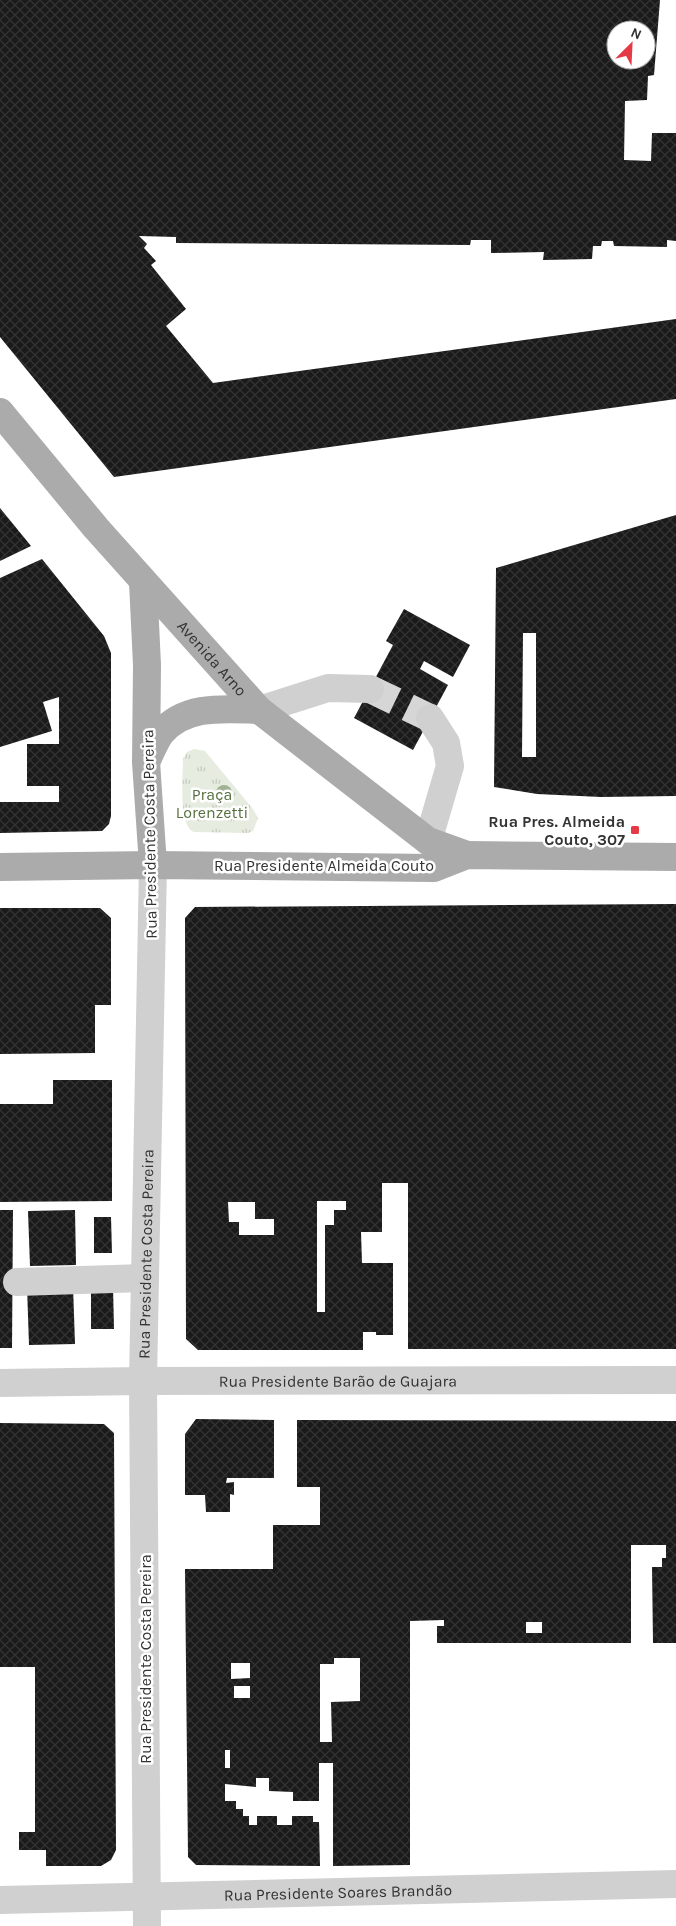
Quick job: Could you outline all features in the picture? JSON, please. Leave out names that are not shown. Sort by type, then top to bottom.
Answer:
[{"type":"main road","name":"Avenida Arno","points":[[0,412],[143,582],[259,710],[428,842],[466,855]]},
{"type":"main road","name":"Rua Presidente Costa Pereira","points":[[143,582],[147,665],[146,762],[153,865]]},
{"type":"main road","points":[[146,762],[160,734],[174,721],[189,713],[217,709],[259,710]]},
{"type":"main road","name":"Rua Presidente Almeida Couto","points":[[0,867],[153,865],[434,868],[466,855],[676,857]]},
{"type":"street","points":[[259,710],[328,688],[370,689]]},
{"type":"street","points":[[428,842],[450,766],[446,743],[430,718]]},
{"type":"street","name":"Rua Presidente Costa Pereira","points":[[147,1926],[143,1381],[153,865]]},
{"type":"street","points":[[17,1282],[145,1278]]},
{"type":"street","name":"Rua Presidente Barão de Guajara","points":[[0,1384],[143,1381],[676,1380]]},
{"type":"street","name":"Rua Presidente Soares Brandão","points":[[0,1900],[676,1884]]},
{"type":"green space","name":"Praça Lorenzetti","points":[[194,749],[205,751],[253,809],[258,818],[253,831],[248,833],[194,832],[189,828],[183,810],[183,759],[187,752]]},
{"type":"building","points":[[0,0],[660,0],[656,50],[656,20],[606,20],[606,70],[654,70],[654,75],[648,76],[647,100],[625,101],[624,160],[651,161],[652,133],[676,133],[676,241],[667,240],[667,247],[614,246],[613,241],[602,241],[601,246],[593,246],[592,259],[543,260],[544,252],[491,253],[491,240],[471,240],[470,245],[176,243],[176,237],[139,236],[147,244],[144,248],[156,261],[151,265],[186,309],[166,326],[213,383],[676,319],[676,399],[114,477],[0,337]]},
{"type":"building","points":[[0,508],[31,546],[0,561]]},
{"type":"building","points":[[676,515],[676,796],[601,797],[537,794],[494,787],[496,568]],"holes":[[[523,633],[536,633],[536,757],[522,757]]]},
{"type":"building","points":[[42,559],[104,636],[111,653],[111,816],[109,824],[102,831],[0,833],[0,802],[59,802],[59,786],[27,786],[27,744],[59,744],[59,697],[43,702],[52,731],[0,747],[0,578]]},
{"type":"building","points":[[404,609],[470,645],[453,677],[424,661],[420,669],[448,685],[413,750],[354,718],[393,645],[386,641]]},
{"type":"building","points":[[676,904],[676,1349],[408,1349],[408,1183],[382,1183],[382,1232],[361,1232],[362,1263],[393,1263],[393,1335],[376,1335],[376,1332],[363,1332],[363,1350],[198,1350],[186,1339],[185,918],[195,907]],"holes":[[[317,1201],[346,1201],[346,1210],[334,1210],[334,1225],[325,1225],[325,1312],[317,1312]],[[228,1202],[255,1202],[255,1219],[274,1219],[274,1235],[239,1235],[239,1222],[229,1222]]]},
{"type":"building","points":[[0,908],[100,908],[111,918],[111,1005],[95,1005],[95,1053],[0,1054]]},
{"type":"building","points":[[53,1080],[112,1080],[112,1201],[0,1202],[0,1104],[53,1104]]},
{"type":"building","points":[[0,1210],[13,1210],[12,1348],[0,1348]]},
{"type":"building","points":[[75,1210],[76,1265],[30,1266],[28,1211]]},
{"type":"building","points":[[94,1217],[111,1217],[112,1253],[94,1253]]},
{"type":"building","points":[[73,1286],[75,1344],[29,1345],[27,1287]]},
{"type":"building","points":[[91,1286],[113,1286],[114,1329],[91,1329]]},
{"type":"building","points":[[196,1419],[274,1420],[274,1478],[227,1478],[226,1483],[234,1482],[234,1495],[230,1494],[230,1512],[206,1512],[205,1495],[185,1495],[185,1434]]},
{"type":"building","points":[[297,1420],[676,1421],[676,1643],[653,1643],[652,1567],[662,1567],[662,1558],[666,1558],[666,1545],[631,1545],[631,1643],[437,1643],[437,1626],[444,1626],[444,1620],[410,1621],[410,1865],[333,1866],[333,1763],[319,1763],[319,1801],[293,1801],[293,1792],[269,1791],[269,1778],[256,1778],[256,1787],[225,1784],[225,1801],[236,1801],[236,1809],[243,1809],[243,1816],[249,1816],[249,1825],[257,1825],[257,1816],[277,1816],[277,1825],[292,1825],[292,1816],[313,1816],[313,1822],[319,1822],[320,1866],[196,1865],[188,1857],[185,1569],[273,1569],[273,1525],[320,1525],[320,1487],[297,1487]],"holes":[[[526,1622],[542,1622],[542,1633],[526,1633]],[[334,1658],[360,1658],[360,1701],[331,1702],[332,1742],[320,1742],[320,1664],[334,1664]],[[231,1663],[250,1663],[250,1678],[231,1679]],[[234,1686],[250,1686],[250,1698],[234,1698]],[[225,1750],[230,1750],[230,1768],[225,1768]]]},
{"type":"building","points":[[0,1423],[104,1424],[114,1433],[116,1850],[111,1860],[101,1866],[46,1866],[46,1850],[19,1850],[19,1832],[35,1832],[35,1667],[0,1667]]},
{"type":"tunnel","points":[[370,689],[430,718]]},
{"type":"place","name":"Rua Pres. Almeida Couto, 307","points":[[635,830]]}]
